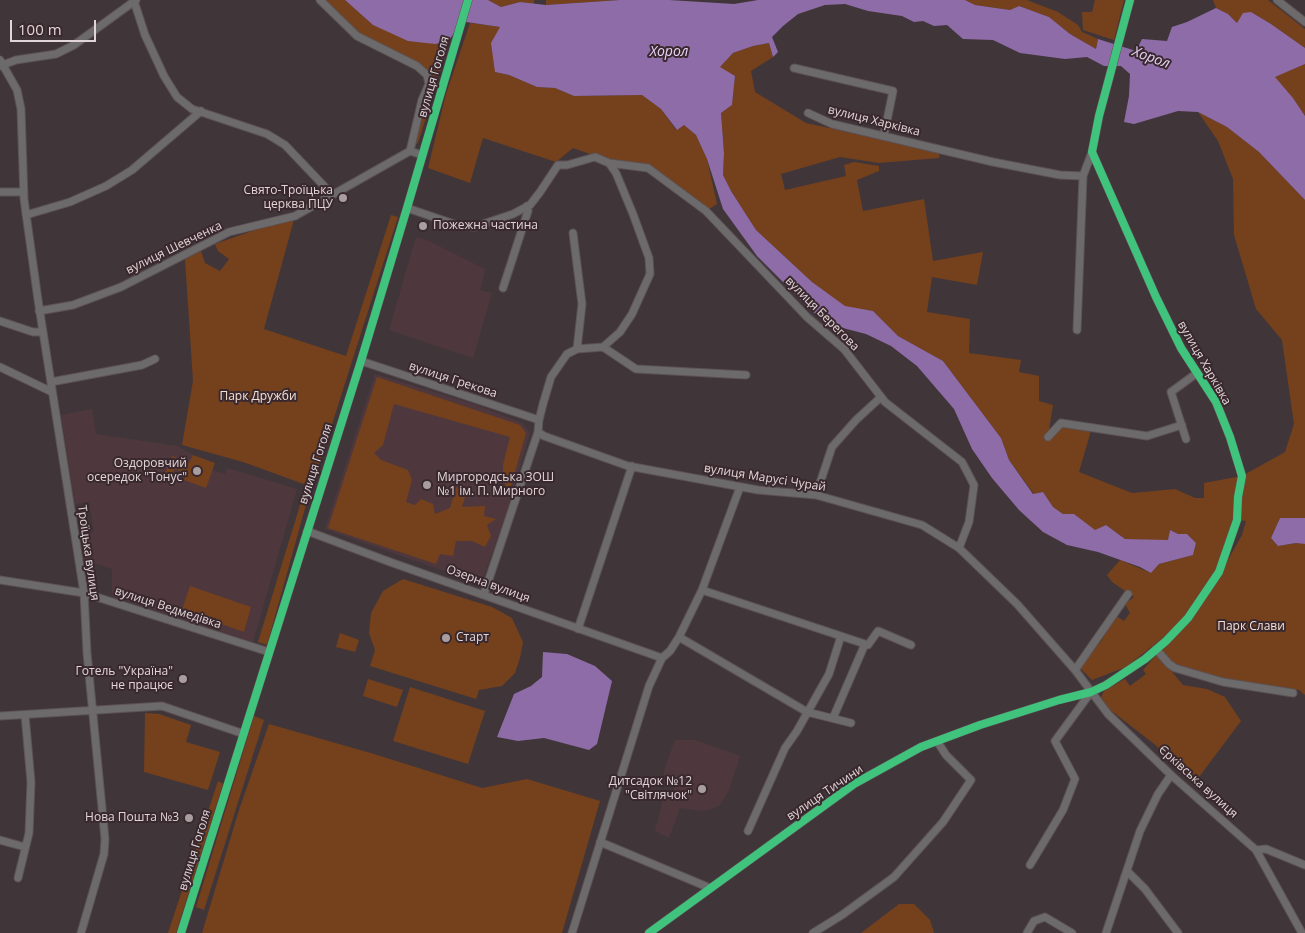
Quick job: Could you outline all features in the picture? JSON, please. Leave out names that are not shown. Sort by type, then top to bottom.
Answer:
[{"type":"street","points":[[320,0],[357,36],[417,66],[427,75],[429,84],[422,100],[410,151],[422,155]]},
{"type":"street","name":"вулиця Гоголя","points":[[181,933],[361,361],[408,208],[468,0]]},
{"type":"street","points":[[1077,330],[1083,176],[1092,152],[1118,40],[1130,0]]},
{"type":"street","points":[[1277,0],[1305,22]]},
{"type":"street","points":[[1,64],[56,54],[74,45],[135,1],[144,35],[177,98],[192,109],[266,134],[285,145],[325,186],[331,195]]},
{"type":"street","name":"Троїцька вулиця","points":[[1,64],[17,90],[22,109],[26,215],[84,593],[87,654],[105,838],[104,854],[81,933]]},
{"type":"street","points":[[794,68],[893,92],[884,136]]},
{"type":"street","points":[[26,215],[70,202],[106,186],[132,170],[201,112]]},
{"type":"street","name":"вулиця Харківка","points":[[808,114],[832,124],[993,162],[1060,175],[1083,176]]},
{"type":"street","name":"вулиця Шевченка","points":[[40,311],[73,305],[121,286],[229,232],[295,216],[410,151]]},
{"type":"street","name":"вулиця Харківка","points":[[1091,692],[1119,677],[1156,649],[1188,618],[1219,572],[1237,520],[1238,497],[1242,476],[1230,437],[1216,402],[1181,348],[1092,152]]},
{"type":"street","name":"вулиця Берегова","points":[[528,206],[558,166],[595,157],[609,163],[648,168],[706,211],[807,317],[844,349],[885,402],[962,462],[974,485],[969,522],[959,548]]},
{"type":"street","points":[[484,594],[538,432],[539,420],[551,377],[567,354],[577,349],[603,347],[620,332],[632,314],[650,274],[649,258],[633,214],[616,174],[609,163]]},
{"type":"street","points":[[0,192],[24,192]]},
{"type":"street","points":[[408,208],[457,225],[474,228],[514,214],[528,206]]},
{"type":"street","points":[[503,288],[528,206]]},
{"type":"street","points":[[573,233],[582,304],[577,349]]},
{"type":"street","points":[[0,321],[33,332],[43,332]]},
{"type":"street","points":[[603,347],[636,369],[746,375]]},
{"type":"street","points":[[51,382],[142,365],[155,359]]},
{"type":"street","name":"вулиця Грекова","points":[[361,361],[539,420]]},
{"type":"street","points":[[0,367],[52,392]]},
{"type":"street","points":[[1186,439],[1171,392],[1197,373]]},
{"type":"street","points":[[816,495],[832,447],[856,420],[881,397]]},
{"type":"street","points":[[1048,437],[1061,422],[1147,436],[1182,425]]},
{"type":"street","name":"вулиця Марусі Чурай","points":[[538,432],[544,436],[632,466],[740,487],[816,495],[922,524],[959,548],[1017,604],[1075,670],[1091,692]]},
{"type":"street","points":[[578,629],[632,466]]},
{"type":"street","points":[[572,933],[649,686],[662,658],[679,637],[702,590],[740,487]]},
{"type":"street","name":"Озерна вулиця","points":[[307,530],[390,562],[662,658]]},
{"type":"street","name":"вулиця Ведмедівка","points":[[0,580],[84,593],[269,652]]},
{"type":"street","points":[[702,590],[868,645],[878,631],[911,646]]},
{"type":"street","points":[[1075,670],[1128,594]]},
{"type":"street","points":[[748,831],[785,748],[797,731],[829,674],[841,636]]},
{"type":"street","points":[[679,637],[807,712],[852,723]]},
{"type":"street","points":[[833,718],[865,644]]},
{"type":"street","points":[[1156,649],[1175,668],[1223,682],[1293,693]]},
{"type":"street","points":[[1030,865],[1063,810],[1075,779],[1055,742],[1091,692]]},
{"type":"street","name":"вулиця Тичини","points":[[649,933],[854,784],[921,747],[980,725],[1091,692]]},
{"type":"street","name":"Єрківська вулиця","points":[[1091,692],[1108,714],[1171,775],[1256,850]]},
{"type":"street","points":[[0,716],[162,706],[244,734]]},
{"type":"street","points":[[18,878],[28,833],[31,782],[24,715]]},
{"type":"street","points":[[814,933],[842,916],[894,877],[943,822],[971,780],[946,755],[937,741]]},
{"type":"street","points":[[1106,933],[1140,831],[1158,794],[1171,775]]},
{"type":"street","points":[[0,840],[25,847]]},
{"type":"street","points":[[600,842],[710,888]]},
{"type":"street","points":[[1302,933],[1256,850],[1266,849],[1305,865]]},
{"type":"street","points":[[1127,871],[1145,889],[1178,933]]},
{"type":"street","points":[[1027,933],[1034,921],[1045,917],[1072,933]]},
{"type":"shaded area","points":[[416,237],[429,241],[485,269],[480,290],[492,293],[473,358],[389,330]]},
{"type":"shaded area","name":"Миргородська ЗОШ №1 ім. П. Мирного","points":[[375,374],[477,405],[522,423],[530,433],[508,508],[481,584],[325,529]]},
{"type":"shaded area","points":[[92,409],[96,434],[177,446],[193,455],[215,463],[213,470],[225,474],[227,468],[297,489],[253,642],[112,596],[112,569],[83,559],[80,535],[94,532],[89,502],[75,504],[61,415]]},
{"type":"shaded area","name":"Дитсадок №12 \"Світлячок\"","points":[[675,740],[695,740],[740,756],[728,792],[719,806],[704,811],[680,808],[669,838],[655,831],[664,796],[671,798],[675,786],[663,773]]},
{"type":"green space","points":[[320,0],[345,0],[373,25],[435,44],[448,42],[438,77],[427,75],[357,36]]},
{"type":"green space","points":[[488,0],[534,0],[534,4],[520,2],[501,7]]},
{"type":"green space","points":[[546,0],[620,0],[546,5]]},
{"type":"green space","points":[[965,0],[1027,0],[1058,12],[1078,25],[1082,32],[1098,39],[1096,49],[1070,34],[1049,17],[1019,6],[1010,10],[975,5]]},
{"type":"green space","points":[[1095,0],[1124,0],[1114,40],[1083,30],[1082,12],[1092,12]]},
{"type":"green space","points":[[1213,0],[1268,0],[1305,29],[1305,48],[1251,12],[1238,24],[1228,14],[1216,8]]},
{"type":"green space","points":[[470,23],[500,27],[495,72],[509,75],[537,87],[555,88],[574,96],[642,95],[661,109],[676,130],[684,125],[696,135],[707,159],[717,204],[706,211],[648,169],[613,162],[573,148],[556,162],[483,138],[470,183],[428,168],[446,94]]},
{"type":"green space","name":"Парк Слави","points":[[769,43],[773,57],[751,71],[755,92],[806,123],[940,152],[939,158],[879,163],[840,157],[781,174],[785,190],[846,176],[844,165],[854,162],[879,166],[879,171],[857,180],[863,211],[924,199],[933,261],[983,252],[977,285],[932,277],[927,312],[970,319],[969,353],[1021,360],[1019,372],[1039,376],[1039,401],[1053,405],[1048,436],[1061,423],[1092,427],[1079,472],[1132,493],[1175,489],[1195,498],[1204,498],[1204,483],[1242,476],[1285,452],[1294,424],[1282,340],[1256,309],[1234,235],[1233,179],[1218,141],[1198,112],[1227,127],[1259,152],[1305,200],[1305,518],[1280,518],[1271,538],[1278,546],[1296,543],[1305,544],[1305,695],[1299,690],[1230,680],[1176,665],[1167,659],[1161,649],[1190,621],[1213,586],[1242,535],[1246,521],[1238,520],[1219,572],[1188,618],[1126,667],[1092,680],[1080,668],[1101,641],[1116,616],[1124,621],[1130,613],[1125,604],[1134,597],[1112,582],[1107,575],[1120,560],[1151,573],[1159,564],[1193,555],[1196,543],[1187,534],[1178,534],[1170,530],[1168,541],[1125,539],[1106,525],[1095,531],[1074,514],[1063,514],[1053,507],[1043,492],[1034,494],[1009,460],[1001,438],[943,361],[898,336],[873,311],[845,307],[812,282],[756,230],[723,175],[724,153],[721,113],[732,105],[735,76],[719,68],[733,53]]},
{"type":"green space","points":[[1305,64],[1305,116],[1293,98],[1274,77]]},
{"type":"green space","points":[[431,78],[438,79],[417,144],[414,143]]},
{"type":"green space","name":"Парк Дружби","points":[[391,215],[398,217],[312,487],[243,462],[182,445],[193,381],[185,259],[201,251],[205,263],[220,271],[229,259],[218,251],[215,244],[295,216],[264,329],[346,356]]},
{"type":"green space","points":[[377,377],[520,425],[526,433],[509,493],[503,479],[503,465],[510,437],[394,404],[383,445],[374,453],[381,460],[408,470],[412,480],[406,502],[415,505],[421,499],[433,504],[435,514],[450,508],[456,487],[467,491],[462,507],[485,506],[484,516],[496,519],[487,525],[491,536],[485,547],[472,541],[456,541],[453,556],[440,554],[436,564],[328,528]]},
{"type":"green space","name":"Оздоровчий осередок \"Тонус\"","points":[[193,455],[215,463],[206,488],[184,480],[186,473],[175,469],[172,476],[165,473],[172,456],[189,463]]},
{"type":"green space","points":[[304,492],[309,494],[267,645],[258,642]]},
{"type":"green space","name":"Старт","points":[[403,579],[492,607],[512,618],[523,642],[515,673],[502,686],[479,690],[476,699],[370,666],[375,650],[369,633],[371,613],[383,591]]},
{"type":"green space","points":[[190,586],[251,607],[244,632],[182,610]]},
{"type":"green space","points":[[340,633],[359,640],[355,652],[336,647]]},
{"type":"green space","points":[[1157,654],[1183,685],[1207,689],[1225,697],[1241,721],[1196,781],[1153,743],[1109,709],[1101,697],[1104,691],[1125,679],[1130,686],[1146,674],[1143,670]]},
{"type":"green space","points":[[368,679],[403,690],[397,707],[363,696]]},
{"type":"green space","points":[[410,687],[485,711],[468,764],[393,741]]},
{"type":"green space","points":[[145,713],[159,714],[191,725],[186,742],[220,752],[208,790],[144,772]]},
{"type":"green space","points":[[254,716],[264,720],[204,910],[196,907]]},
{"type":"green space","points":[[269,724],[482,788],[527,779],[600,801],[562,933],[202,933],[239,810]]},
{"type":"green space","points":[[218,781],[223,784],[176,933],[168,933]]},
{"type":"green space","points":[[899,904],[914,904],[930,920],[934,933],[861,933]]},
{"type":"water","name":"Хорол","points":[[345,0],[488,0],[501,7],[520,2],[546,5],[620,0],[669,0],[734,4],[758,0],[965,0],[975,5],[1010,10],[1019,6],[1049,17],[1070,34],[1096,49],[1098,39],[1136,51],[1142,39],[1167,41],[1172,27],[1216,8],[1228,14],[1237,23],[1243,13],[1251,12],[1271,24],[1305,48],[1305,64],[1275,77],[1305,116],[1305,200],[1259,152],[1227,127],[1198,112],[1178,111],[1134,124],[1124,122],[1129,96],[1130,74],[1121,66],[1104,66],[1087,57],[1065,59],[1020,53],[993,40],[963,39],[947,25],[934,26],[923,21],[914,22],[902,16],[868,11],[845,4],[825,5],[798,14],[772,37],[778,52],[773,57],[769,43],[753,46],[733,53],[720,67],[735,76],[732,105],[721,113],[724,153],[723,175],[756,230],[812,282],[845,306],[873,311],[898,336],[943,361],[1001,438],[1009,460],[1033,494],[1043,492],[1053,507],[1063,514],[1074,514],[1095,530],[1106,525],[1125,539],[1168,540],[1170,530],[1178,534],[1187,534],[1196,543],[1193,555],[1159,564],[1151,573],[1140,567],[1098,552],[1067,545],[1043,532],[1019,510],[992,478],[972,449],[954,409],[917,366],[891,346],[866,334],[839,327],[813,312],[757,256],[723,209],[707,159],[696,135],[684,125],[677,130],[661,109],[642,95],[574,96],[555,88],[537,87],[509,75],[495,72],[491,43],[500,27],[466,22],[456,30],[448,42],[435,44],[408,41],[373,25]]},
{"type":"water","points":[[1280,518],[1305,518],[1305,544],[1296,543],[1278,546],[1271,538]]},
{"type":"water","points":[[543,652],[567,654],[595,666],[612,681],[597,744],[589,750],[544,738],[518,741],[497,737],[514,694],[531,686],[542,677]]},
{"type":"cycle path","points":[[181,933],[361,361],[468,0]]},
{"type":"cycle path","points":[[649,933],[854,784],[921,747],[980,725],[1091,692],[1106,685],[1145,659],[1166,641],[1188,618],[1219,572],[1237,520],[1238,497],[1242,476],[1230,437],[1216,402],[1181,348],[1156,297],[1092,152],[1099,116],[1130,0]]},
{"type":"place","name":"Свято-Троїцька церква ПЦУ","points":[[343,198]]},
{"type":"place","name":"Пожежна частина","points":[[423,226]]},
{"type":"place","name":"Оздоровчий осередок \"Тонус\"","points":[[197,471]]},
{"type":"place","name":"Миргородська ЗОШ №1 ім. П. Мирного","points":[[427,485]]},
{"type":"place","name":"Старт","points":[[446,638]]},
{"type":"place","name":"Готель \"Україна\" не працює","points":[[183,679]]},
{"type":"place","name":"Дитсадок №12 \"Світлячок\"","points":[[702,789]]},
{"type":"place","name":"Нова Пошта №3","points":[[189,818]]}]
